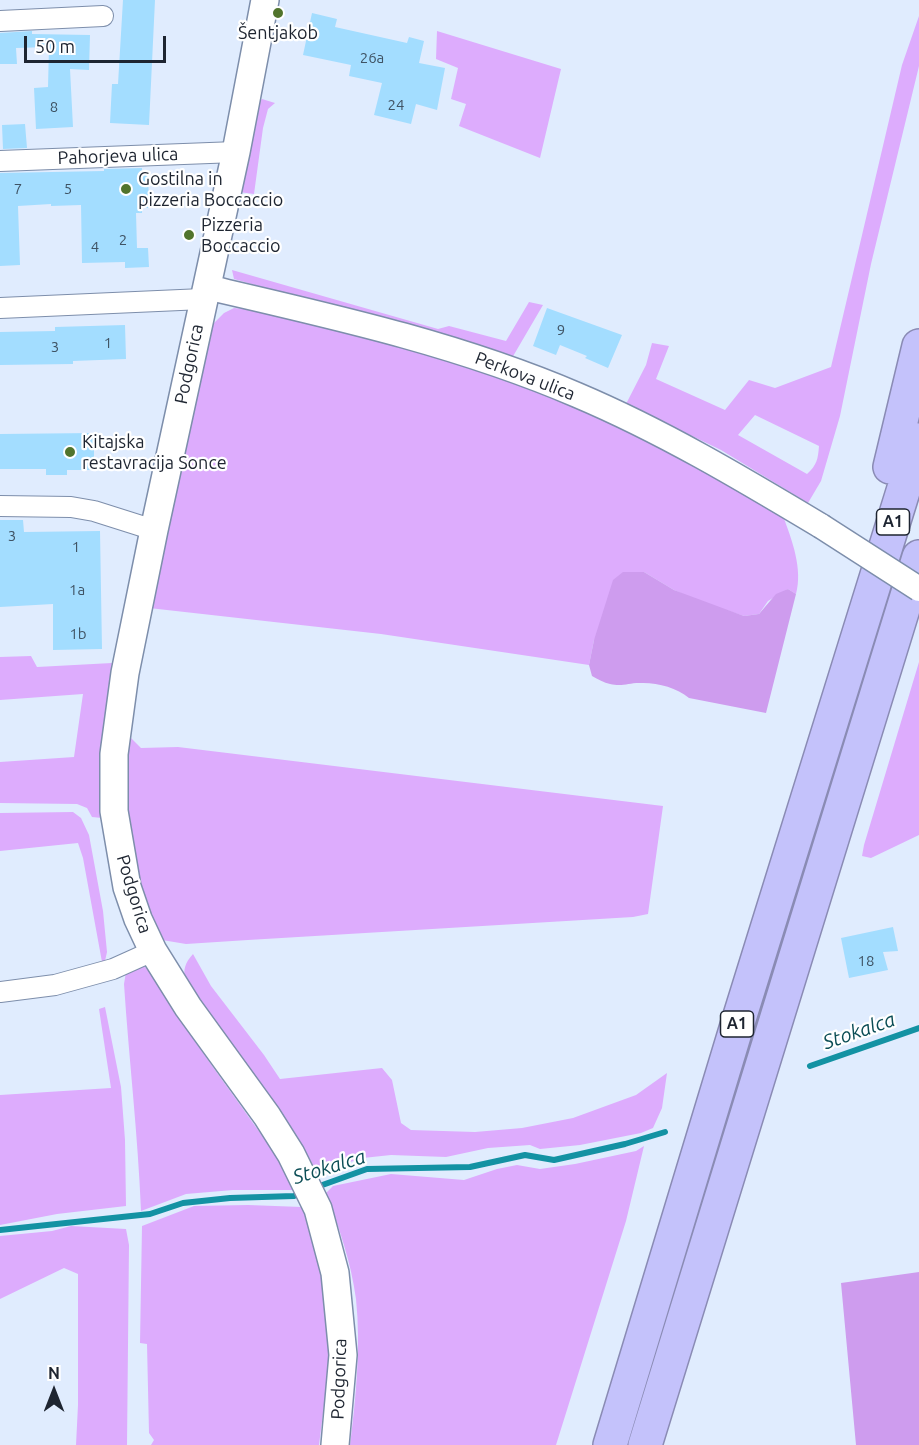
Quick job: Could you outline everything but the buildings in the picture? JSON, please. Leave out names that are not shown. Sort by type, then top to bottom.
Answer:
[{"type":"highway","points":[[867,605],[862,567],[902,423],[919,346]]},
{"type":"highway","name":"A1","points":[[610,1445],[919,440]]},
{"type":"highway","name":"A1","points":[[645,1445],[919,557]]},
{"type":"main road","name":"Podgorica","points":[[265,0],[236,152],[154,530],[121,701],[114,754],[113,787],[118,840],[127,887],[138,919],[153,951],[188,1007],[267,1116],[301,1172],[318,1209],[335,1273],[344,1355],[335,1445]]},
{"type":"street","points":[[0,21],[103,16]]},
{"type":"street","name":"Pahorjeva ulica","points":[[0,161],[236,152]]},
{"type":"street","points":[[0,308],[204,293]]},
{"type":"street","name":"Perkova ulica","points":[[204,293],[308,310],[469,354],[557,387],[678,442],[821,525],[919,589]]},
{"type":"street","points":[[0,506],[71,507],[94,511],[154,530]]},
{"type":"street","points":[[0,992],[55,985],[113,969],[153,951]]},
{"type":"shaded area","points":[[919,16],[919,66],[871,264],[840,416],[821,481],[808,503],[721,450],[626,404],[646,365],[652,343],[669,346],[656,379],[725,410],[749,380],[775,388],[831,367],[902,65]],"holes":[[[755,415],[819,446],[816,461],[807,474],[738,435]]]},
{"type":"shaded area","points":[[437,31],[561,69],[540,158],[459,126],[466,104],[451,99],[458,68],[436,59]]},
{"type":"shaded area","points":[[262,99],[275,103],[268,109],[263,128],[254,194],[239,192],[256,105]]},
{"type":"shaded area","points":[[232,270],[438,329],[449,326],[506,341],[529,302],[543,305],[512,358],[234,279]]},
{"type":"shaded area","points":[[234,308],[254,310],[416,347],[521,382],[687,457],[783,516],[797,565],[796,594],[788,589],[768,601],[759,614],[744,616],[674,590],[644,572],[594,640],[589,665],[381,634],[149,608],[212,325],[224,313]]},
{"type":"shaded area","points":[[623,572],[644,572],[674,590],[744,616],[759,614],[776,594],[788,589],[796,594],[766,713],[689,698],[672,688],[659,684],[614,685],[592,676],[589,665],[594,640],[613,580]]},
{"type":"shaded area","points":[[31,656],[37,667],[112,663],[99,765],[102,818],[92,817],[87,808],[77,804],[0,803],[0,762],[74,757],[83,694],[0,700],[0,657]]},
{"type":"shaded area","points":[[919,662],[919,835],[871,858],[862,856],[864,845]]},
{"type":"shaded area","points":[[128,735],[141,748],[178,747],[663,806],[648,914],[633,917],[186,944],[162,940],[146,900],[130,836],[125,793]]},
{"type":"shaded area","points":[[73,812],[81,818],[89,835],[103,911],[107,952],[105,961],[102,962],[83,858],[78,843],[0,851],[0,813]]},
{"type":"shaded area","points":[[193,954],[211,986],[280,1079],[382,1068],[392,1080],[401,1123],[411,1130],[475,1132],[522,1128],[573,1118],[636,1095],[667,1073],[662,1108],[653,1128],[641,1133],[580,1145],[540,1149],[530,1145],[488,1148],[446,1157],[391,1155],[363,1158],[329,1166],[320,1178],[297,1136],[268,1093],[185,981],[185,966]]},
{"type":"shaded area","points":[[137,964],[149,971],[172,1008],[280,1161],[295,1190],[233,1190],[186,1194],[141,1211],[124,984],[126,972]]},
{"type":"shaded area","points":[[105,1007],[121,1087],[126,1206],[57,1214],[0,1225],[0,1095],[111,1088],[99,1009]]},
{"type":"shaded area","points":[[644,1146],[626,1221],[556,1445],[350,1445],[358,1354],[356,1299],[344,1245],[326,1193],[333,1186],[391,1174],[464,1180],[517,1165],[540,1169],[575,1164],[636,1151]]},
{"type":"shaded area","points":[[194,1206],[302,1207],[309,1222],[322,1271],[329,1342],[329,1365],[319,1445],[151,1445],[154,1440],[149,1433],[147,1344],[140,1343],[142,1226]]},
{"type":"shaded area","points":[[71,1226],[126,1229],[129,1245],[127,1445],[76,1445],[78,1274],[64,1268],[0,1299],[0,1236],[52,1231]]},
{"type":"shaded area","points":[[919,1272],[919,1445],[856,1445],[841,1283]]},
{"type":"waterway","name":"Stokalca","points":[[810,1066],[919,1028]]},
{"type":"waterway","name":"Stokalca","points":[[314,1188],[367,1169],[470,1167],[525,1155],[554,1160],[625,1144],[665,1132]]},
{"type":"waterway","name":"Stokalca","points":[[0,1230],[150,1214],[183,1203],[230,1198],[294,1196],[302,1193]]},
{"type":"place","name":"Šentjakob","points":[[278,13]]},
{"type":"place","name":"Gostilna in pizzeria Boccaccio","points":[[126,189]]},
{"type":"place","name":"Pizzeria Boccaccio","points":[[189,235]]},
{"type":"place","name":"Kitajska restavracija Sonce","points":[[70,452]]}]
